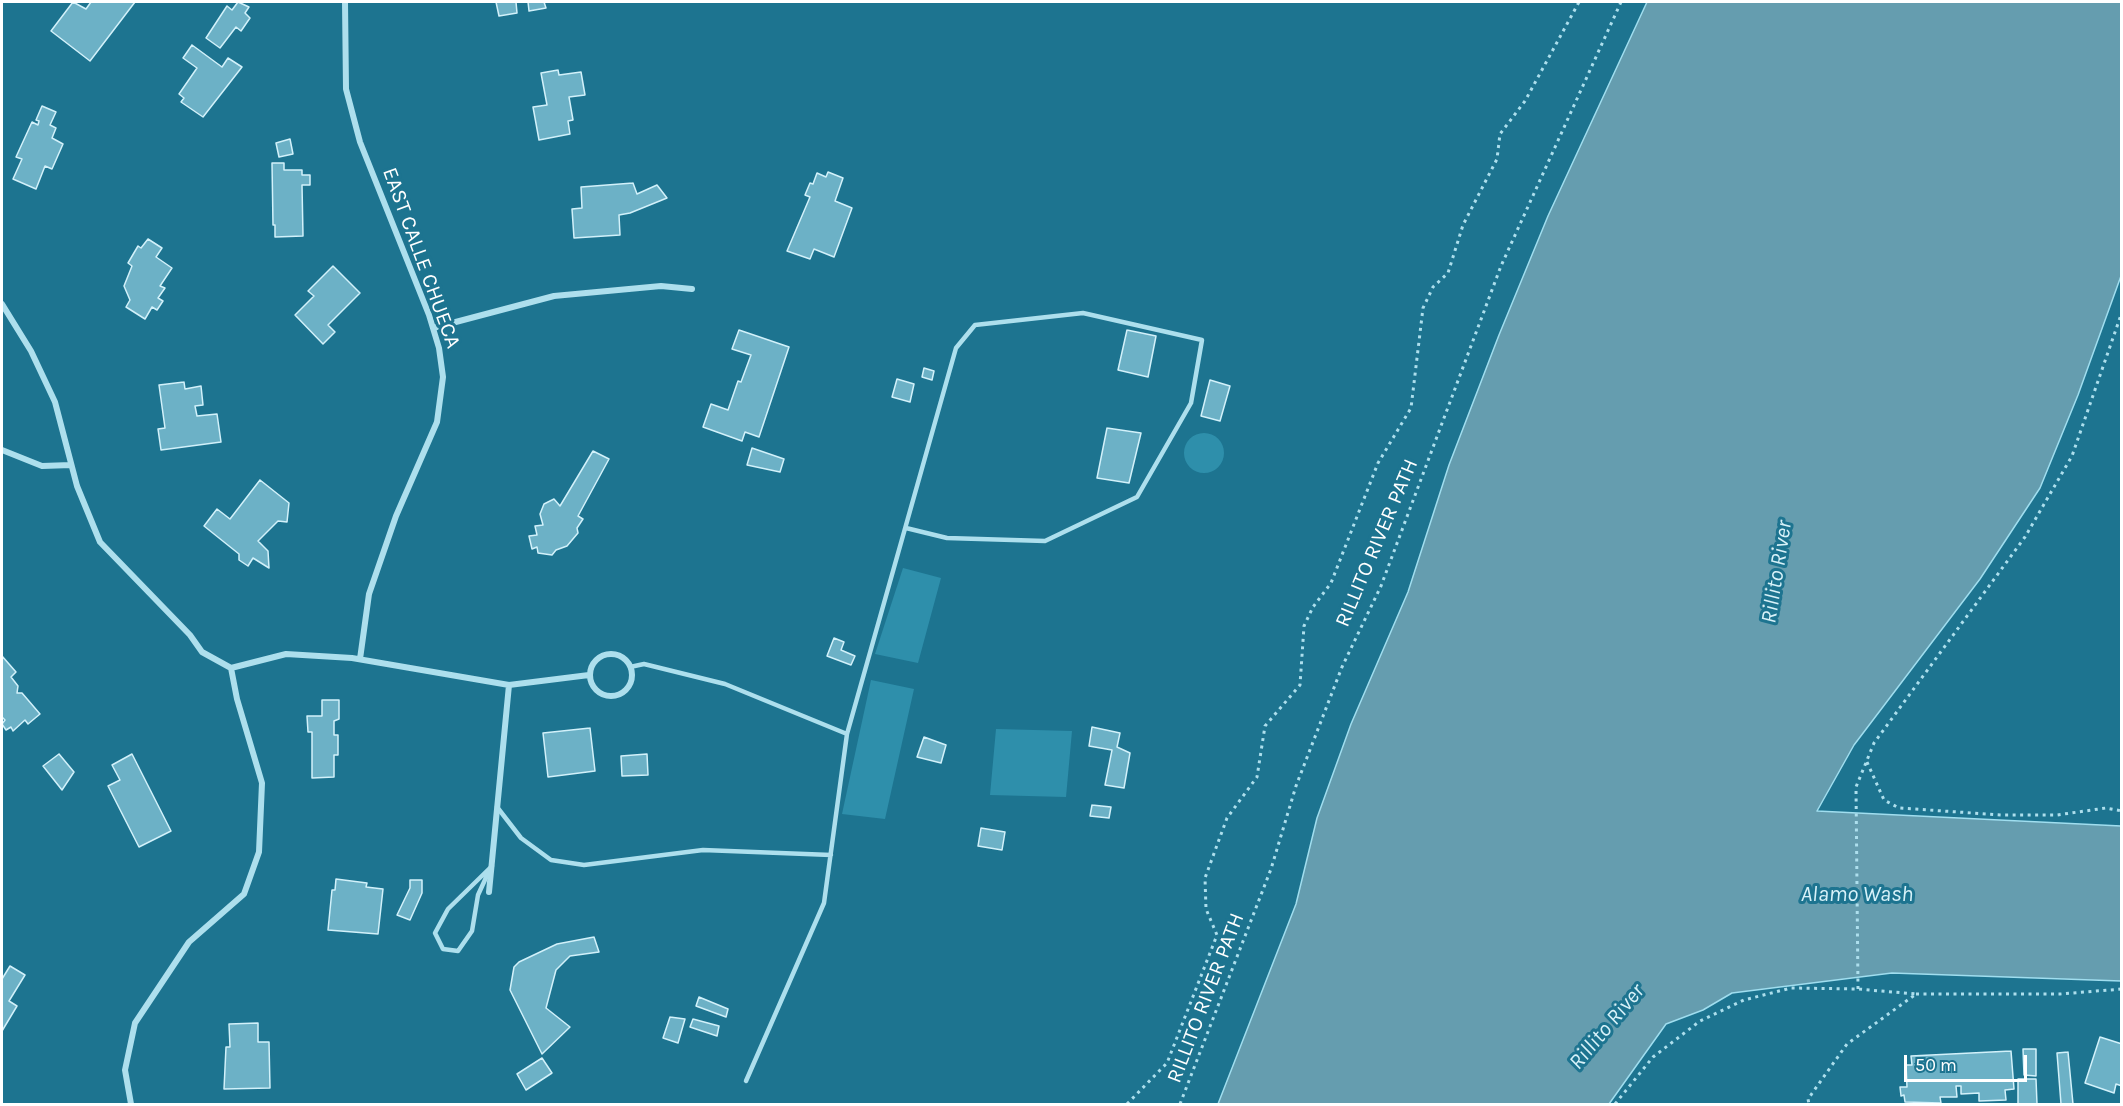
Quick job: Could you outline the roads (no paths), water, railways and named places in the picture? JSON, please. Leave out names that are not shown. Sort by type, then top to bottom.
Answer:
[{"type":"street","name":"EAST CALLE CHUECA","points":[[345,2],[346,89],[360,142],[433,328],[439,348],[443,377],[437,422],[396,516],[369,594],[360,659]]},
{"type":"street","points":[[433,328],[554,296],[661,286],[692,289]]},
{"type":"street","points":[[2,304],[31,351],[55,402],[77,486],[100,542],[190,635],[202,652],[231,668],[286,654],[360,659],[509,685],[590,675]]},
{"type":"street","points":[[2,450],[42,466],[71,465]]},
{"type":"street","points":[[607,655],[621,657],[630,667],[632,674],[628,687],[618,695],[604,696],[594,688],[590,675],[595,662],[607,655]]},
{"type":"street","points":[[131,1104],[125,1070],[135,1023],[189,942],[244,894],[259,852],[262,783],[237,699],[231,668]]},
{"type":"street","points":[[489,892],[509,685]]},
{"type":"lane","points":[[746,1081],[824,903],[847,734],[956,348],[975,325],[1083,313],[1202,340],[1191,403],[1137,497],[1046,541],[947,538],[906,528]]},
{"type":"lane","points":[[630,667],[644,664],[724,684],[847,734]]},
{"type":"lane","points":[[496,807],[521,838],[551,860],[585,865],[703,850],[758,850],[831,855]]},
{"type":"lane","points":[[491,867],[478,895],[472,931],[458,951],[443,949],[435,933],[448,909],[491,867]]},
{"type":"water","points":[[1647,2],[2121,2],[2121,276],[2078,395],[2040,488],[1980,579],[1854,745],[1817,811],[2121,826],[2121,981],[1892,973],[1732,993],[1703,1010],[1666,1024],[1609,1104],[1218,1104],[1296,904],[1317,818],[1351,724],[1408,592],[1449,465],[1499,335],[1548,216]]},
{"type":"water label","name":"Rillito River","points":[[1777,572]]},
{"type":"water label","name":"Alamo Wash","points":[[1857,895]]},
{"type":"water label","name":"Rillito River","points":[[1607,1027]]}]
